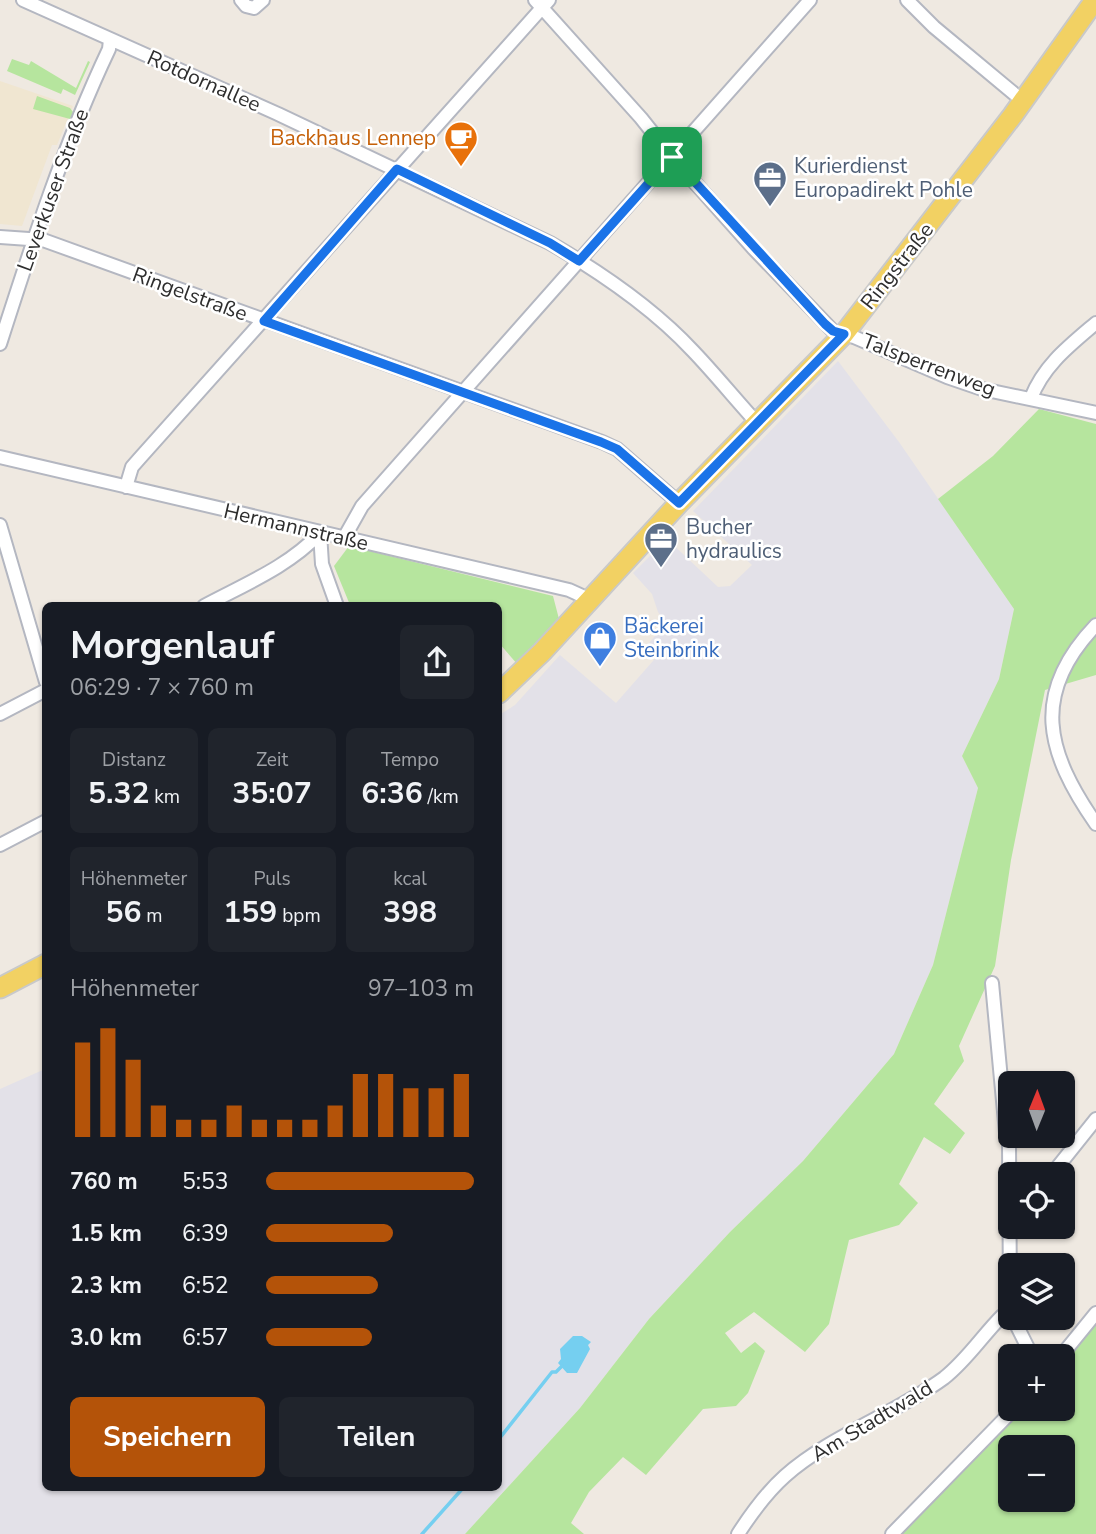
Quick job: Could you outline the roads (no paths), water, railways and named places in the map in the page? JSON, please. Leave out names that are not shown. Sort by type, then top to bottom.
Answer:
[{"type":"main road","name":"Ringstraße","points":[[502,690],[524,671],[679,503],[844,334],[1023,101],[1095,0]]},
{"type":"main road","points":[[0,988],[42,966]]},
{"type":"street","name":"Rotdornallee","points":[[23,0],[397,169],[550,243],[658,318],[692,349],[758,424]]},
{"type":"street","points":[[242,0],[250,8],[258,6],[263,0]]},
{"type":"street","points":[[344,538],[362,506],[810,0]]},
{"type":"street","points":[[907,0],[945,36],[1023,101]]},
{"type":"street","points":[[126,487],[132,467],[264,321],[542,3]]},
{"type":"street","name":"Talsperrenweg","points":[[542,3],[672,157],[833,331],[982,389],[1096,413]]},
{"type":"street","name":"Leverkuser Straße","points":[[0,344],[70,137],[109,49],[110,40]]},
{"type":"street","name":"Ringelstraße","points":[[0,237],[43,240],[617,449],[679,503]]},
{"type":"street","points":[[1031,398],[1050,363],[1096,323]]},
{"type":"street","name":"Hermannstraße","points":[[0,457],[569,590],[591,600]]},
{"type":"street","points":[[0,526],[42,668]]},
{"type":"street","points":[[211,602],[290,560],[320,533]]},
{"type":"street","points":[[320,533],[322,564],[336,602]]},
{"type":"street","points":[[1096,625],[1078,645],[1063,668],[1052,710],[1056,745],[1063,766],[1096,824]]},
{"type":"street","points":[[0,714],[42,692]]},
{"type":"street","points":[[0,845],[42,823]]},
{"type":"street","points":[[992,983],[1009,1162]]},
{"type":"street","points":[[1062,1162],[1096,1119]]},
{"type":"street","points":[[1071,1344],[1096,1313]]},
{"type":"street","name":"Am Stadtwald","points":[[738,1534],[784,1476],[805,1460],[941,1380],[968,1356],[998,1320]]},
{"type":"street","points":[[892,1534],[1002,1421]]},
{"type":"water","points":[[573,1336],[582,1336],[591,1342],[588,1345],[590,1349],[577,1373],[567,1373],[558,1363],[561,1359],[560,1349]]},
{"type":"waterway","points":[[502,1435],[552,1372],[562,1366]]},
{"type":"waterway","points":[[422,1534],[460,1491]]},
{"type":"place","name":"Backhaus Lennep","points":[[461,168]]},
{"type":"place","name":"Kurierdienst Europadirekt Pohle","points":[[770,208]]},
{"type":"place","name":"Bucher hydraulics","points":[[661,569]]},
{"type":"place","name":"Bäckerei Steinbrink","points":[[600,668]]}]
